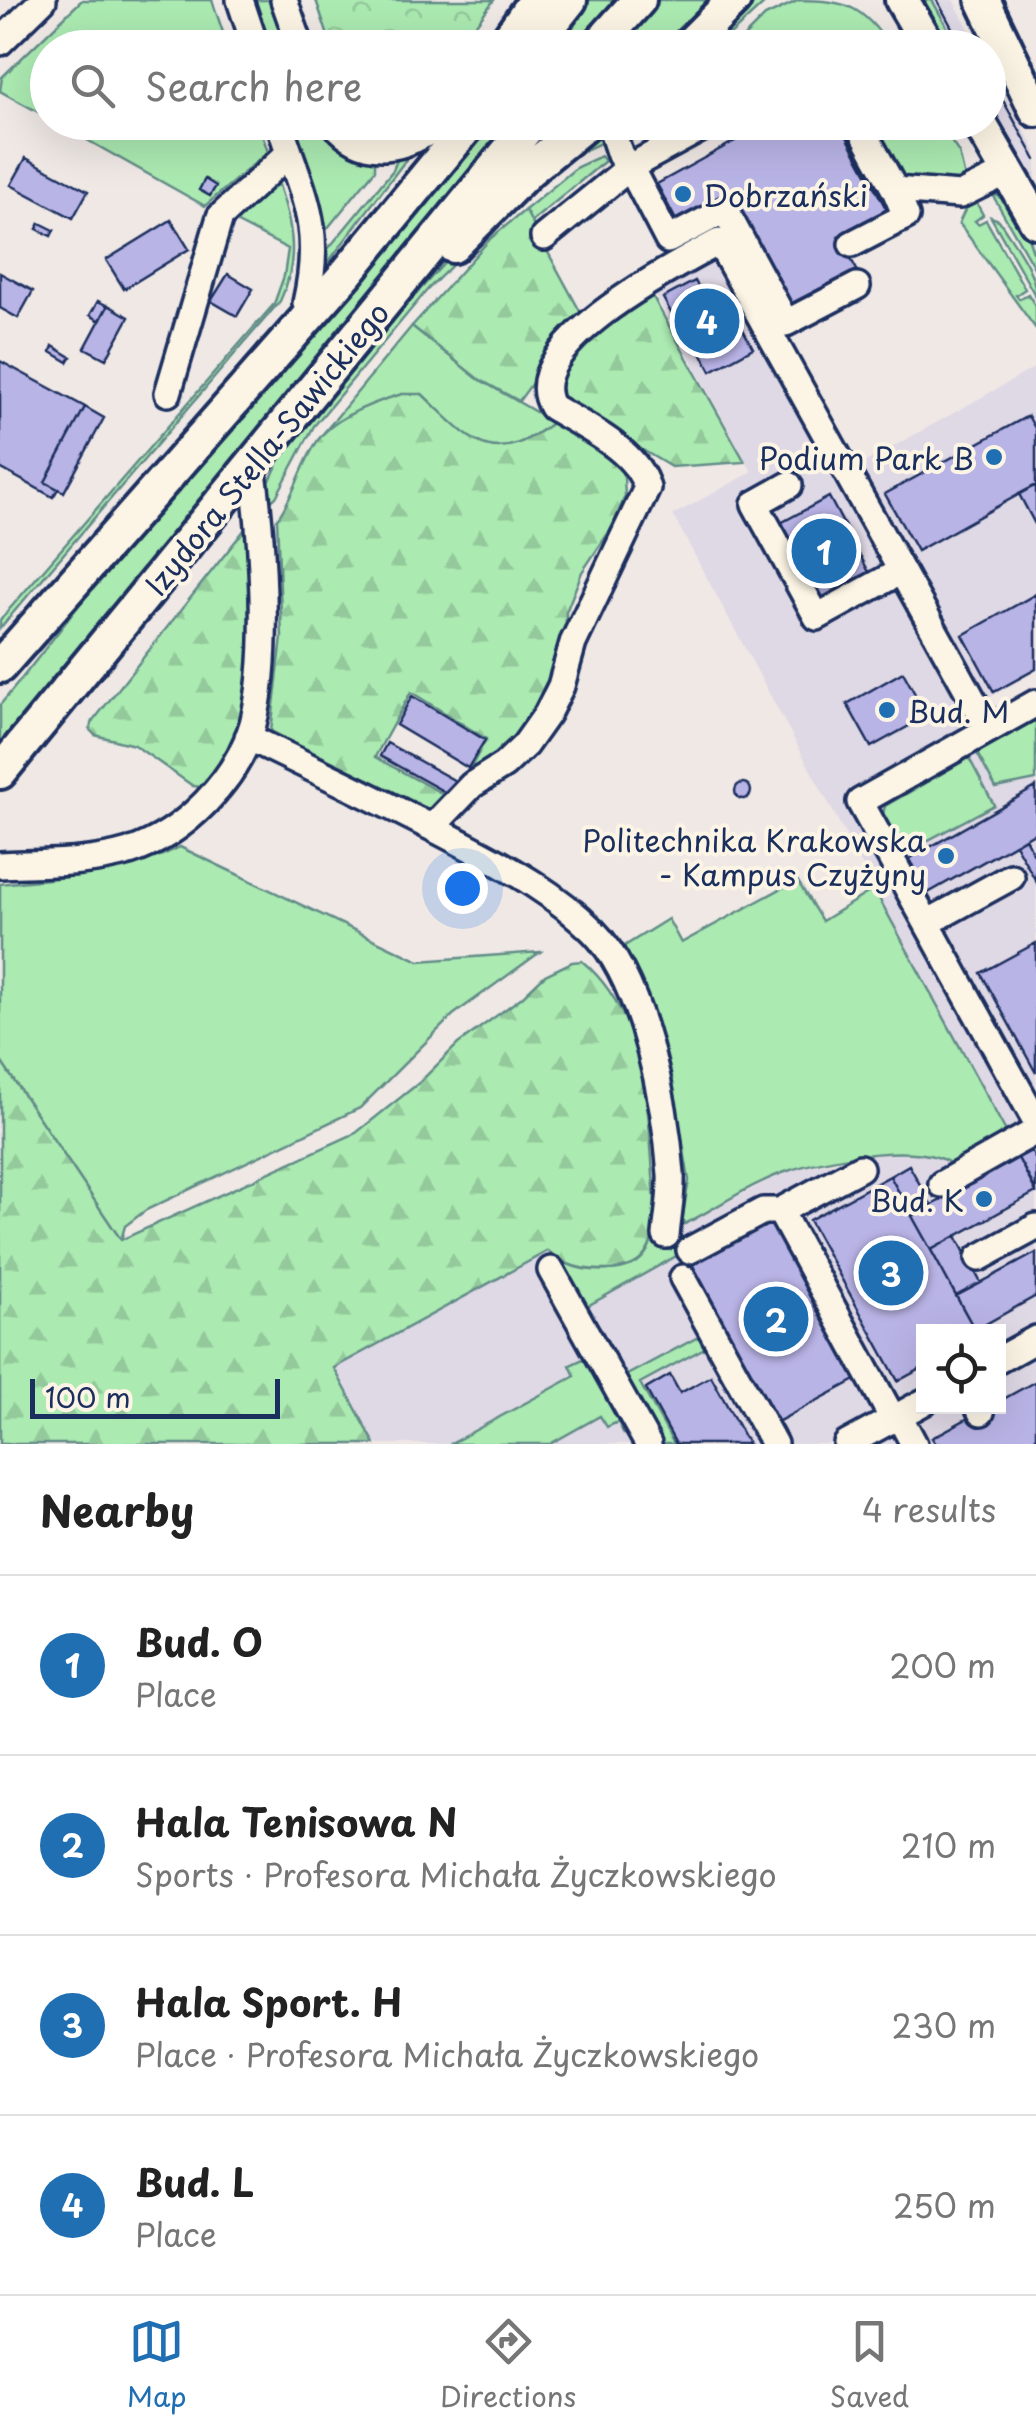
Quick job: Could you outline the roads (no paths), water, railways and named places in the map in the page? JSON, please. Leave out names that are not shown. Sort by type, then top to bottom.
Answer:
[{"type":"main road","points":[[515,30],[536,0]]},
{"type":"main road","points":[[546,30],[570,0]]},
{"type":"main road","points":[[612,30],[639,0]]},
{"type":"main road","points":[[886,0],[915,30]]},
{"type":"main road","points":[[902,0],[920,30]]},
{"type":"main road","points":[[983,0],[997,30]]},
{"type":"main road","points":[[704,30],[732,3]]},
{"type":"main road","points":[[1006,48],[1036,110]]},
{"type":"main road","points":[[300,317],[432,140]]},
{"type":"main road","name":"Izydora Stella-Sawickiego","points":[[0,666],[300,317],[345,275],[456,140]]},
{"type":"main road","name":"Izydora Stella-Sawickiego","points":[[0,772],[517,140]]},
{"type":"main road","points":[[369,324],[529,170],[566,140]]},
{"type":"main road","points":[[989,140],[1036,221]]},
{"type":"street","points":[[0,42],[42,0]]},
{"type":"street","points":[[240,0],[250,30]]},
{"type":"street","points":[[284,0],[295,30]]},
{"type":"street","points":[[284,140],[312,225],[314,244],[300,317]]},
{"type":"street","points":[[354,140],[386,148],[414,140]]},
{"type":"street","points":[[615,140],[674,251]]},
{"type":"street","points":[[544,237],[630,167],[680,140]]},
{"type":"street","points":[[852,244],[906,216],[868,140]]},
{"type":"street","points":[[168,393],[220,217],[288,153]]},
{"type":"street","points":[[894,190],[960,195],[1008,172]]},
{"type":"street","points":[[432,827],[472,784],[525,745],[547,714],[561,686],[573,643],[647,488],[642,473],[631,460],[552,407],[545,386],[548,371],[604,310],[725,210],[777,328],[901,571],[988,729]]},
{"type":"street","points":[[777,328],[857,286]]},
{"type":"street","points":[[0,865],[72,861],[128,852],[166,835],[207,801],[248,737],[261,668],[259,515],[252,464]]},
{"type":"street","points":[[789,485],[755,504],[817,617],[901,571]]},
{"type":"street","points":[[1036,703],[860,802],[1036,1120]]},
{"type":"street","points":[[248,737],[432,827],[556,899],[596,933],[635,1003],[650,1046],[671,1178],[666,1235]]},
{"type":"street","points":[[927,923],[1011,877]]},
{"type":"street","points":[[942,1184],[1036,1131]]},
{"type":"street","points":[[690,1250],[762,1212],[780,1212],[860,1168]]},
{"type":"street","points":[[780,1212],[914,1444]]},
{"type":"street","points":[[978,1258],[1036,1226]]},
{"type":"street","points":[[551,1270],[648,1444]]},
{"type":"street","points":[[683,1278],[774,1444]]},
{"type":"street","points":[[1006,1356],[1036,1339]]},
{"type":"street","points":[[848,1444],[916,1406]]},
{"type":"tram line","points":[[937,0],[953,30]]},
{"type":"tram line","points":[[1006,106],[1036,160]]},
{"type":"place","name":"Dobrzański","points":[[683,194]]},
{"type":"place","name":"Bud. L","points":[[707,321]]},
{"type":"place","name":"Podium Park B","points":[[994,457]]},
{"type":"place","name":"Bud. O","points":[[824,551]]},
{"type":"place","name":"Bud. M","points":[[887,710]]},
{"type":"place","name":"Politechnika Krakowska - Kampus Czyżyny","points":[[946,856]]},
{"type":"place","name":"Bud. K","points":[[984,1199]]},
{"type":"place","name":"Hala Sport. H","points":[[891,1273]]},
{"type":"place","name":"Hala Tenisowa N","points":[[776,1319]]}]
